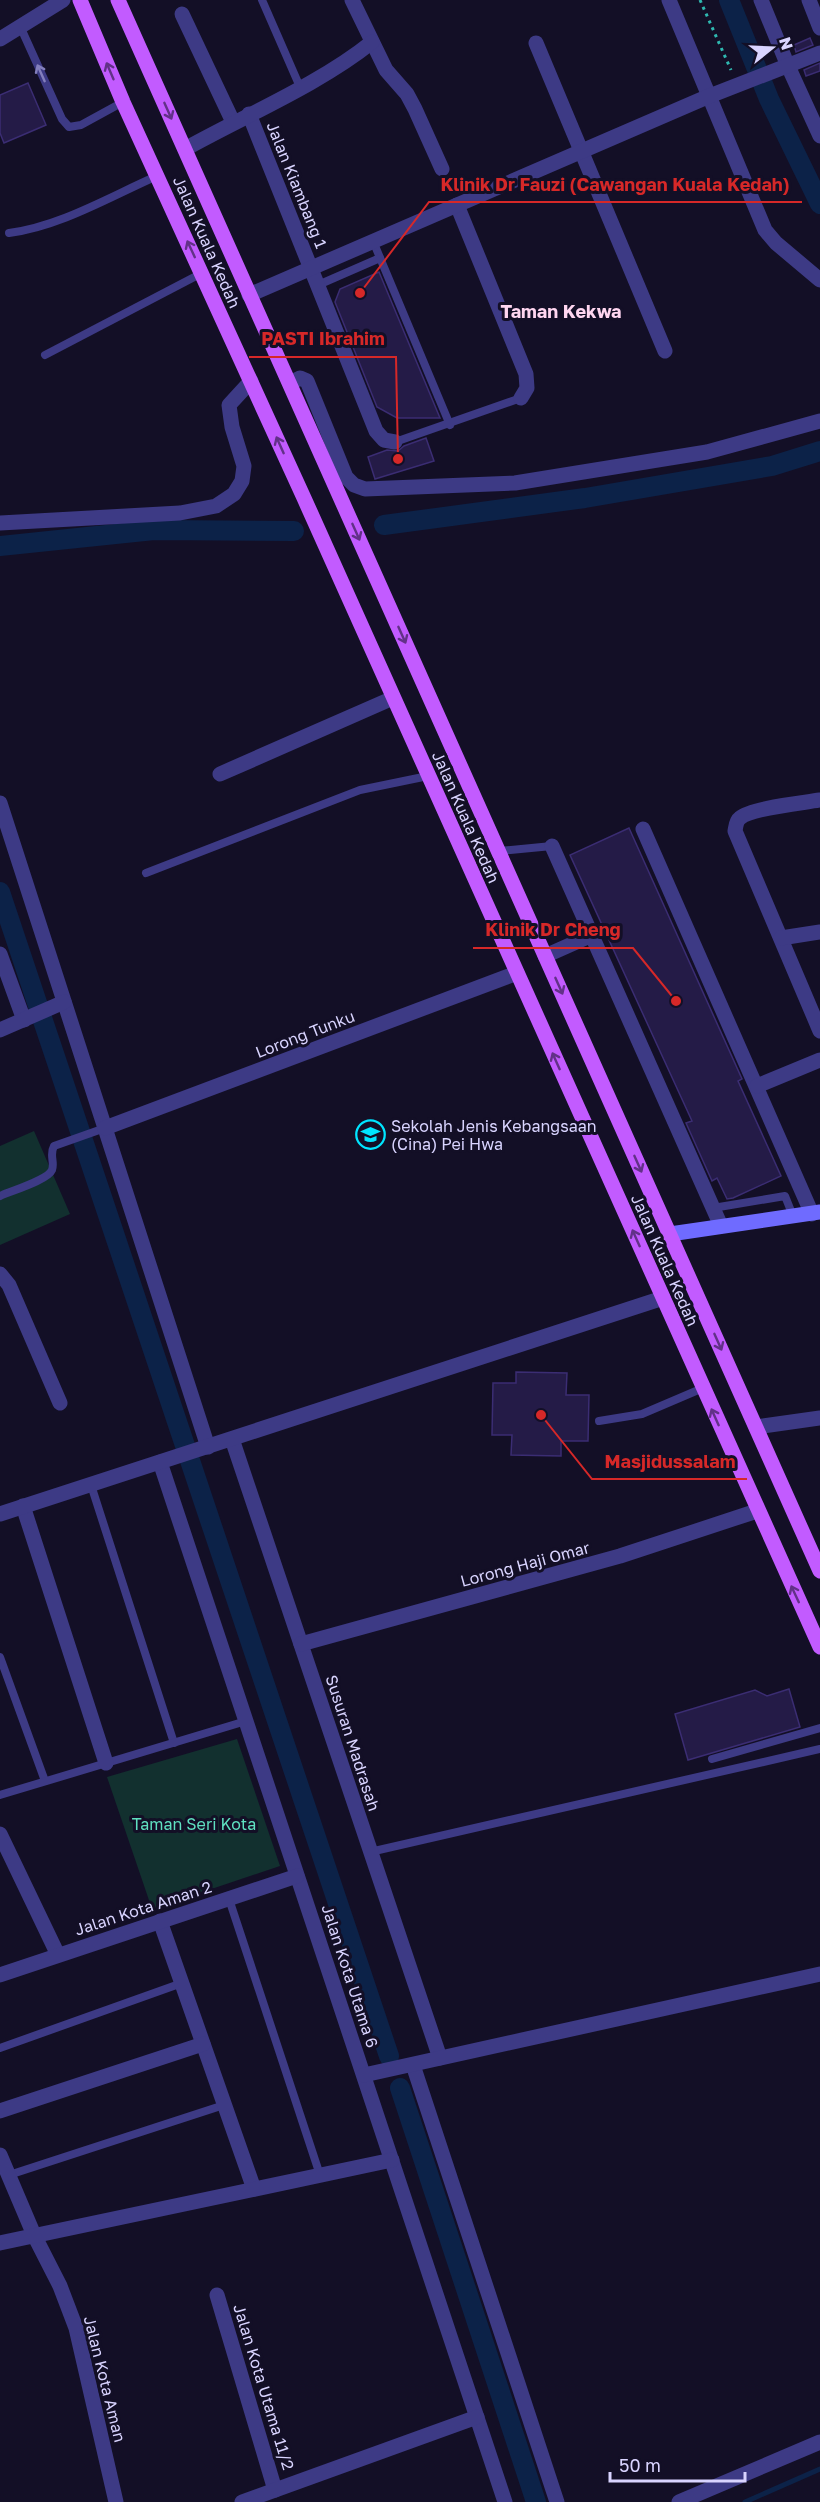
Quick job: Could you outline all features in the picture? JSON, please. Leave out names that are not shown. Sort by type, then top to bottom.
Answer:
[{"type":"main road","name":"Jalan Kuala Kedah","points":[[80,0],[123,102],[304,498],[820,1647]]},
{"type":"main road","points":[[89,0],[93,31]]},
{"type":"main road","name":"Jalan Kuala Kedah","points":[[118,0],[820,1571]]},
{"type":"street","points":[[0,39],[47,4],[63,0]]},
{"type":"street","points":[[352,0],[386,70],[411,101],[442,170]]},
{"type":"street","points":[[669,0],[707,96],[765,230],[776,243],[820,280]]},
{"type":"street","points":[[760,0],[820,136]]},
{"type":"street","points":[[809,0],[820,28]]},
{"type":"street","points":[[182,14],[233,122]]},
{"type":"street","points":[[185,149],[300,87],[357,54],[372,42]]},
{"type":"street","points":[[536,43],[665,351]]},
{"type":"street","points":[[249,295],[707,96],[820,53]]},
{"type":"street","name":"Jalan Kiambang 1","points":[[249,114],[376,431],[384,440],[395,442]]},
{"type":"street","points":[[457,205],[526,374],[527,388],[521,398]]},
{"type":"street","points":[[290,383],[300,378],[307,381],[346,477],[354,485],[365,489],[515,483],[707,452],[820,422]]},
{"type":"street","points":[[0,523],[180,513],[216,506],[234,494],[242,481],[244,466],[232,427],[229,405],[251,381]]},
{"type":"street","points":[[220,774],[393,698]]},
{"type":"street","points":[[820,800],[750,812],[740,818],[735,831],[820,1031]]},
{"type":"street","points":[[0,803],[105,1128],[201,1449]]},
{"type":"street","points":[[643,829],[816,1213],[670,1234]]},
{"type":"street","points":[[552,846],[590,936],[721,1226]]},
{"type":"street","points":[[781,938],[820,932]]},
{"type":"street","points":[[545,956],[590,936]]},
{"type":"street","points":[[0,954],[35,1015]]},
{"type":"street","name":"Lorong Tunku","points":[[105,1128],[517,973]]},
{"type":"street","points":[[0,1030],[64,1002]]},
{"type":"street","points":[[757,1086],[820,1060]]},
{"type":"street","points":[[0,1274],[9,1285],[60,1404]]},
{"type":"street","points":[[0,1514],[663,1298]]},
{"type":"street","points":[[756,1427],[820,1418]]},
{"type":"street","name":"Susuran Madrasah","points":[[232,1439],[440,2058]]},
{"type":"street","name":"Jalan Kota Utama 6","points":[[167,1460],[246,1721],[505,2502]]},
{"type":"street","points":[[23,1506],[106,1763]]},
{"type":"street","name":"Lorong Haji Omar","points":[[301,1644],[620,1556],[758,1511]]},
{"type":"street","points":[[0,1834],[58,1955]]},
{"type":"street","name":"Jalan Kota Aman 2","points":[[0,1975],[297,1876]]},
{"type":"street","points":[[160,1921],[254,2189]]},
{"type":"street","points":[[364,2074],[820,1974]]},
{"type":"street","points":[[0,2111],[203,2044]]},
{"type":"street","points":[[413,2065],[557,2502]]},
{"type":"street","name":"Jalan Kota Aman","points":[[0,2155],[34,2235],[60,2286],[76,2328],[116,2502]]},
{"type":"street","points":[[0,2243],[392,2160]]},
{"type":"street","name":"Jalan Kota Utama 11/2","points":[[218,2295],[275,2490]]},
{"type":"street","points":[[242,2502],[477,2417]]},
{"type":"street","points":[[679,2502],[820,2442]]},
{"type":"lane","points":[[262,0],[300,87]]},
{"type":"lane","points":[[20,26],[62,119],[69,127],[81,125],[123,102]]},
{"type":"lane","points":[[9,233],[31,230],[55,222],[157,176]]},
{"type":"lane","points":[[373,241],[450,425]]},
{"type":"lane","points":[[318,285],[380,258]]},
{"type":"lane","points":[[45,355],[202,273]]},
{"type":"lane","points":[[395,442],[450,425],[521,398]]},
{"type":"lane","points":[[146,873],[360,790],[428,776]]},
{"type":"lane","points":[[499,851],[552,846]]},
{"type":"lane","points":[[0,1196],[47,1176],[53,1167],[51,1151],[59,1144],[105,1128]]},
{"type":"lane","points":[[713,1208],[785,1196],[793,1216]]},
{"type":"lane","points":[[599,1421],[648,1412],[703,1388]]},
{"type":"lane","points":[[91,1485],[174,1743]]},
{"type":"lane","points":[[0,1658],[45,1782]]},
{"type":"lane","points":[[0,1795],[246,1721]]},
{"type":"lane","points":[[712,1759],[820,1728]]},
{"type":"lane","points":[[370,1852],[820,1749]]},
{"type":"lane","points":[[229,1899],[320,2175]]},
{"type":"lane","points":[[0,2048],[182,1983]]},
{"type":"lane","points":[[9,2175],[224,2106]]},
{"type":"path","points":[[700,0],[740,84]]},
{"type":"green space","points":[[34,1131],[70,1214],[0,1245],[0,1146]]},
{"type":"green space","name":"Taman Seri Kota","points":[[237,1739],[280,1866],[152,1909],[107,1777]]},
{"type":"building","points":[[810,38],[813,45],[796,52],[794,45]]},
{"type":"building","points":[[820,63],[820,71],[806,76],[804,70]]},
{"type":"building","points":[[28,83],[46,125],[4,143],[0,133],[0,95]]},
{"type":"building","points":[[379,272],[440,418],[397,418],[377,407],[335,302],[340,289]]},
{"type":"building","points":[[426,438],[434,461],[375,479],[368,457],[387,450],[398,451],[404,446]]},
{"type":"building","points":[[629,828],[742,1079],[738,1081],[781,1176],[733,1198],[727,1199],[717,1178],[712,1181],[686,1123],[692,1121],[570,855]]},
{"type":"building","points":[[516,1372],[567,1373],[566,1395],[589,1395],[588,1441],[561,1441],[561,1456],[511,1455],[512,1435],[492,1435],[493,1383],[516,1383]]},
{"type":"building","points":[[789,1689],[800,1727],[688,1760],[675,1714],[755,1690],[767,1696]]},
{"type":"waterway","points":[[729,0],[769,99],[820,204]]},
{"type":"waterway","points":[[384,525],[585,498],[772,466],[820,451]]},
{"type":"waterway","points":[[0,546],[154,530],[294,531]]},
{"type":"waterway","points":[[0,892],[389,2056]]},
{"type":"waterway","points":[[400,2088],[536,2502]]},
{"type":"waterway","points":[[745,2502],[820,2469]]},
{"type":"place","name":"Klinik Dr Fauzi (Cawangan Kuala Kedah)","points":[[360,293]]},
{"type":"place","name":"PASTI Ibrahim","points":[[398,459]]},
{"type":"place","name":"Klinik Dr Cheng","points":[[676,1001]]},
{"type":"place","name":"Sekolah Jenis Kebangsaan (Cina) Pei Hwa","points":[[370,1135]]},
{"type":"place","name":"Masjidussalam","points":[[541,1415]]},
{"type":"district","name":"Taman Kekwa","points":[[561,312]]}]
